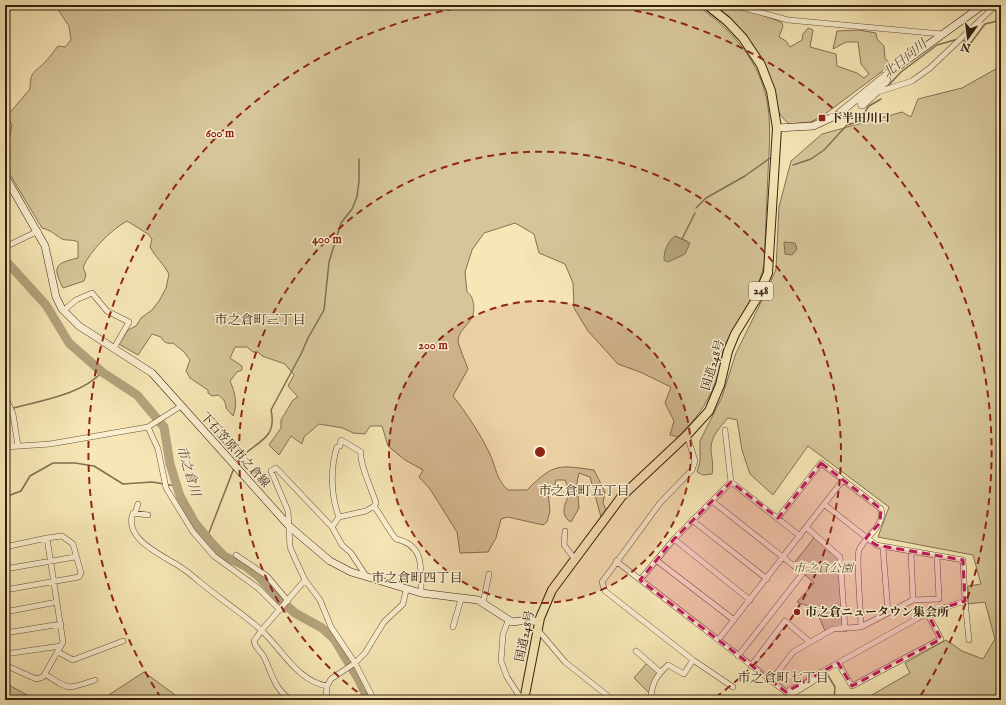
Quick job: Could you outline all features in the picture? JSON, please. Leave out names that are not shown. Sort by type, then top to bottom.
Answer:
[{"type":"highway","name":"国道248号","points":[[524,700],[538,626],[545,602],[574,558],[622,496],[702,420],[714,400],[735,334],[757,298],[768,273],[777,128],[771,92],[761,65],[743,38],[713,6]]},
{"type":"main road","points":[[777,128],[814,126],[826,122],[837,115],[885,76],[983,5]]},
{"type":"main road","name":"下石笠原市之倉線","points":[[5,176],[38,231],[49,260],[56,297],[64,311],[80,326],[152,373],[290,527],[330,561],[351,572],[406,590],[461,599],[478,600],[508,620]]},
{"type":"main road","points":[[508,620],[512,622],[528,620],[538,626]]},
{"type":"street","points":[[734,5],[788,20],[942,34]]},
{"type":"street","points":[[885,76],[888,80],[887,82],[860,103],[861,106],[863,106],[878,92],[912,81],[930,68],[996,5]]},
{"type":"street","points":[[5,247],[38,231]]},
{"type":"street","points":[[64,311],[76,300],[92,293],[107,311],[129,322],[114,348]]},
{"type":"street","points":[[5,396],[13,414],[18,446]]},
{"type":"street","points":[[5,447],[81,440],[148,427],[170,415],[182,406]]},
{"type":"street","points":[[148,427],[158,449],[166,488],[193,532],[214,556],[258,588],[280,610]]},
{"type":"street","points":[[725,430],[731,482],[800,536]]},
{"type":"street","points":[[687,435],[695,461],[692,470],[660,503],[602,582],[605,591],[693,660],[733,687]]},
{"type":"street","points":[[340,517],[336,508],[333,485],[334,457],[337,447],[340,446],[341,440],[361,452],[360,459],[376,504],[374,506],[396,539],[406,541],[414,548],[420,568],[421,593]]},
{"type":"street","points":[[778,518],[822,463],[881,509],[883,514],[880,523],[866,538],[858,552],[861,627]]},
{"type":"street","points":[[366,576],[352,553],[342,545],[332,528],[276,468],[271,471],[288,511],[290,547],[305,580],[320,600],[331,627],[355,663],[374,700]]},
{"type":"street","points":[[718,640],[825,505],[843,480]]},
{"type":"street","points":[[640,580],[674,539],[731,482]]},
{"type":"street","points":[[712,501],[803,573],[738,656]]},
{"type":"street","points":[[138,504],[135,513],[133,513],[131,517],[131,524],[139,540],[154,552],[182,568],[261,631],[304,678],[318,685],[327,686]]},
{"type":"street","points":[[825,505],[866,538],[883,548],[963,560],[969,640]]},
{"type":"street","points":[[332,528],[340,517],[366,511],[374,506]]},
{"type":"street","points":[[135,513],[148,515]]},
{"type":"street","points":[[692,520],[767,579]]},
{"type":"street","points":[[807,528],[840,557],[845,629]]},
{"type":"street","points":[[566,531],[564,545],[574,558]]},
{"type":"street","points":[[5,547],[62,536],[71,541],[75,546],[75,556],[81,573],[78,577],[5,590]]},
{"type":"street","points":[[5,666],[36,679],[43,677],[63,642],[47,538]]},
{"type":"street","points":[[674,539],[750,600]]},
{"type":"street","points":[[883,548],[888,613]]},
{"type":"street","points":[[911,552],[913,600]]},
{"type":"street","points":[[236,555],[268,576],[288,601]]},
{"type":"street","points":[[5,569],[75,556]]},
{"type":"street","points":[[771,681],[793,652],[833,629],[861,627],[913,600],[939,599],[937,557]]},
{"type":"street","points":[[656,560],[734,620]]},
{"type":"street","points":[[616,561],[786,692],[927,613],[965,600]]},
{"type":"street","points":[[483,603],[489,574]]},
{"type":"street","points":[[293,700],[283,693],[270,673],[264,656],[255,646],[254,641],[305,580]]},
{"type":"street","points":[[326,700],[327,686],[331,679],[355,663],[365,653],[384,622],[403,604],[406,590]]},
{"type":"street","points":[[453,627],[461,599]]},
{"type":"street","points":[[5,612],[57,602]]},
{"type":"street","points":[[838,663],[852,686],[941,639],[927,613]]},
{"type":"street","points":[[508,620],[503,634],[501,661],[507,677],[520,697],[524,700]]},
{"type":"street","points":[[751,666],[785,621],[810,642]]},
{"type":"street","points":[[5,633],[61,624]]},
{"type":"street","points":[[538,626],[565,662],[613,700]]},
{"type":"street","points":[[58,652],[73,660],[123,641]]},
{"type":"street","points":[[5,654],[61,646]]},
{"type":"street","points":[[636,652],[660,672]]},
{"type":"street","points":[[650,700],[653,682],[660,672],[668,665],[684,674],[693,660]]},
{"type":"street","points":[[783,700],[820,677],[821,672]]},
{"type":"street","points":[[45,674],[66,687],[72,688],[95,680]]},
{"type":"highlighted area","points":[[821,463],[881,509],[880,523],[866,538],[876,545],[963,560],[965,601],[927,613],[941,639],[852,686],[838,663],[786,692],[640,580],[674,539],[731,482],[778,518]]},
{"type":"green space","points":[[55,5],[696,5],[721,24],[733,36],[752,61],[765,91],[770,131],[764,265],[758,285],[725,344],[716,382],[708,399],[678,437],[670,435],[674,421],[665,403],[671,387],[640,372],[618,364],[588,331],[574,308],[573,283],[565,264],[539,253],[534,234],[515,223],[484,233],[472,250],[465,272],[467,292],[471,296],[474,309],[471,319],[462,330],[458,340],[468,369],[453,396],[481,437],[489,452],[501,482],[508,490],[527,490],[544,475],[557,468],[572,467],[594,470],[605,492],[603,503],[606,510],[601,517],[590,477],[579,473],[577,482],[579,508],[571,522],[567,519],[564,512],[570,493],[565,480],[556,480],[554,489],[548,492],[550,511],[547,522],[543,525],[508,517],[501,519],[496,538],[488,552],[460,553],[457,532],[430,489],[419,477],[423,470],[405,460],[388,446],[382,426],[370,426],[365,434],[353,433],[343,428],[319,424],[304,437],[302,444],[291,436],[279,455],[269,445],[281,428],[281,420],[293,400],[298,397],[288,386],[294,375],[285,364],[262,356],[258,352],[253,352],[247,347],[235,347],[230,358],[242,366],[242,370],[237,372],[230,381],[235,398],[235,412],[233,416],[226,408],[225,402],[221,397],[218,395],[212,396],[208,393],[208,390],[190,378],[186,371],[190,360],[184,352],[173,343],[166,343],[161,337],[152,334],[138,355],[119,344],[128,330],[136,326],[141,318],[152,310],[166,288],[169,274],[150,247],[152,239],[148,234],[127,221],[115,229],[91,254],[83,267],[86,275],[84,281],[63,288],[59,280],[57,274],[58,266],[78,258],[78,242],[62,239],[50,231],[42,228],[6,168],[10,158],[8,144],[12,125],[7,116],[30,89],[31,78],[34,72],[47,60],[58,46],[65,47],[71,40],[69,26]],"holes":[[[675,236],[687,241],[680,256]]]},
{"type":"green space","points":[[721,7],[752,12],[782,23],[783,26],[779,37],[786,41],[790,47],[802,40],[803,34],[808,28],[813,30],[810,47],[836,54],[837,66],[857,73],[864,78],[869,74],[861,64],[858,42],[846,42],[833,49],[837,31],[859,30],[876,33],[877,39],[884,46],[885,59],[892,64],[825,114],[811,122],[789,124],[779,111],[773,89],[752,46],[721,10]]},
{"type":"green space","points":[[1001,66],[1001,700],[863,700],[910,673],[905,663],[946,640],[962,651],[983,659],[995,639],[985,602],[968,604],[968,586],[981,584],[973,555],[878,537],[889,507],[808,446],[773,495],[750,474],[742,450],[737,420],[728,418],[713,439],[711,444],[713,466],[712,474],[703,475],[697,472],[700,462],[700,441],[722,397],[736,353],[776,269],[779,207],[791,161],[822,134],[902,112],[911,117],[918,99],[962,88]]},
{"type":"green space","name":"市之倉公園","points":[[816,535],[840,557],[845,629],[833,629],[826,633],[816,613],[804,604],[797,602],[814,583],[805,575],[806,572],[795,562]]},
{"type":"green space","points":[[647,663],[658,671],[649,693],[634,678]]},
{"type":"green space","points":[[144,672],[182,700],[101,700]]},
{"type":"green space","points":[[5,683],[29,696],[48,700],[5,700]]},
{"type":"shaded area","points":[[675,236],[690,243],[685,254],[668,262],[664,260],[665,250]]},
{"type":"shaded area","points":[[784,242],[795,243],[797,249],[792,255],[785,254]]},
{"type":"waterway","name":"北日向川","points":[[962,40],[970,44],[985,24],[1001,20]]},
{"type":"waterway","name":"北日向川","points":[[887,87],[901,72],[937,45],[958,39]]},
{"type":"waterway","name":"北日向川","points":[[793,165],[811,159],[824,150],[847,125],[858,122],[869,106],[881,99]]},
{"type":"waterway","name":"北日向川","points":[[696,208],[706,198],[745,176],[770,158]]},
{"type":"waterway","points":[[238,461],[268,434],[271,428],[271,410],[324,310],[329,262],[341,223],[352,209],[357,197],[359,159]]},
{"type":"waterway","name":"北日向川","points":[[682,239],[695,213]]},
{"type":"waterway","name":"市之倉川","points":[[5,260],[46,305],[69,343],[102,372],[137,395],[164,427],[170,464],[180,496],[195,523],[224,556],[245,566],[259,577],[280,600],[295,613],[322,628],[334,639],[359,680],[368,700]]},
{"type":"waterway","points":[[13,408],[60,396],[73,391],[94,380],[102,372]]},
{"type":"waterway","points":[[5,497],[21,491],[30,476],[53,463],[75,463],[94,466],[123,484],[152,482],[176,486]]},
{"type":"waterway","points":[[207,538],[234,468]]},
{"type":"waterway","points":[[826,672],[835,687],[834,700]]},
{"type":"place","name":"下半田川口","points":[[822,118]]},
{"type":"place","name":"市之倉ニュータウン集会所","points":[[797,612]]},
{"type":"district","name":"市之倉町三丁目","points":[[260,320]]},
{"type":"district","name":"市之倉町五丁目","points":[[584,491]]},
{"type":"district","name":"市之倉町四丁目","points":[[417,578]]},
{"type":"district","name":"市之倉町七丁目","points":[[783,678]]}]
